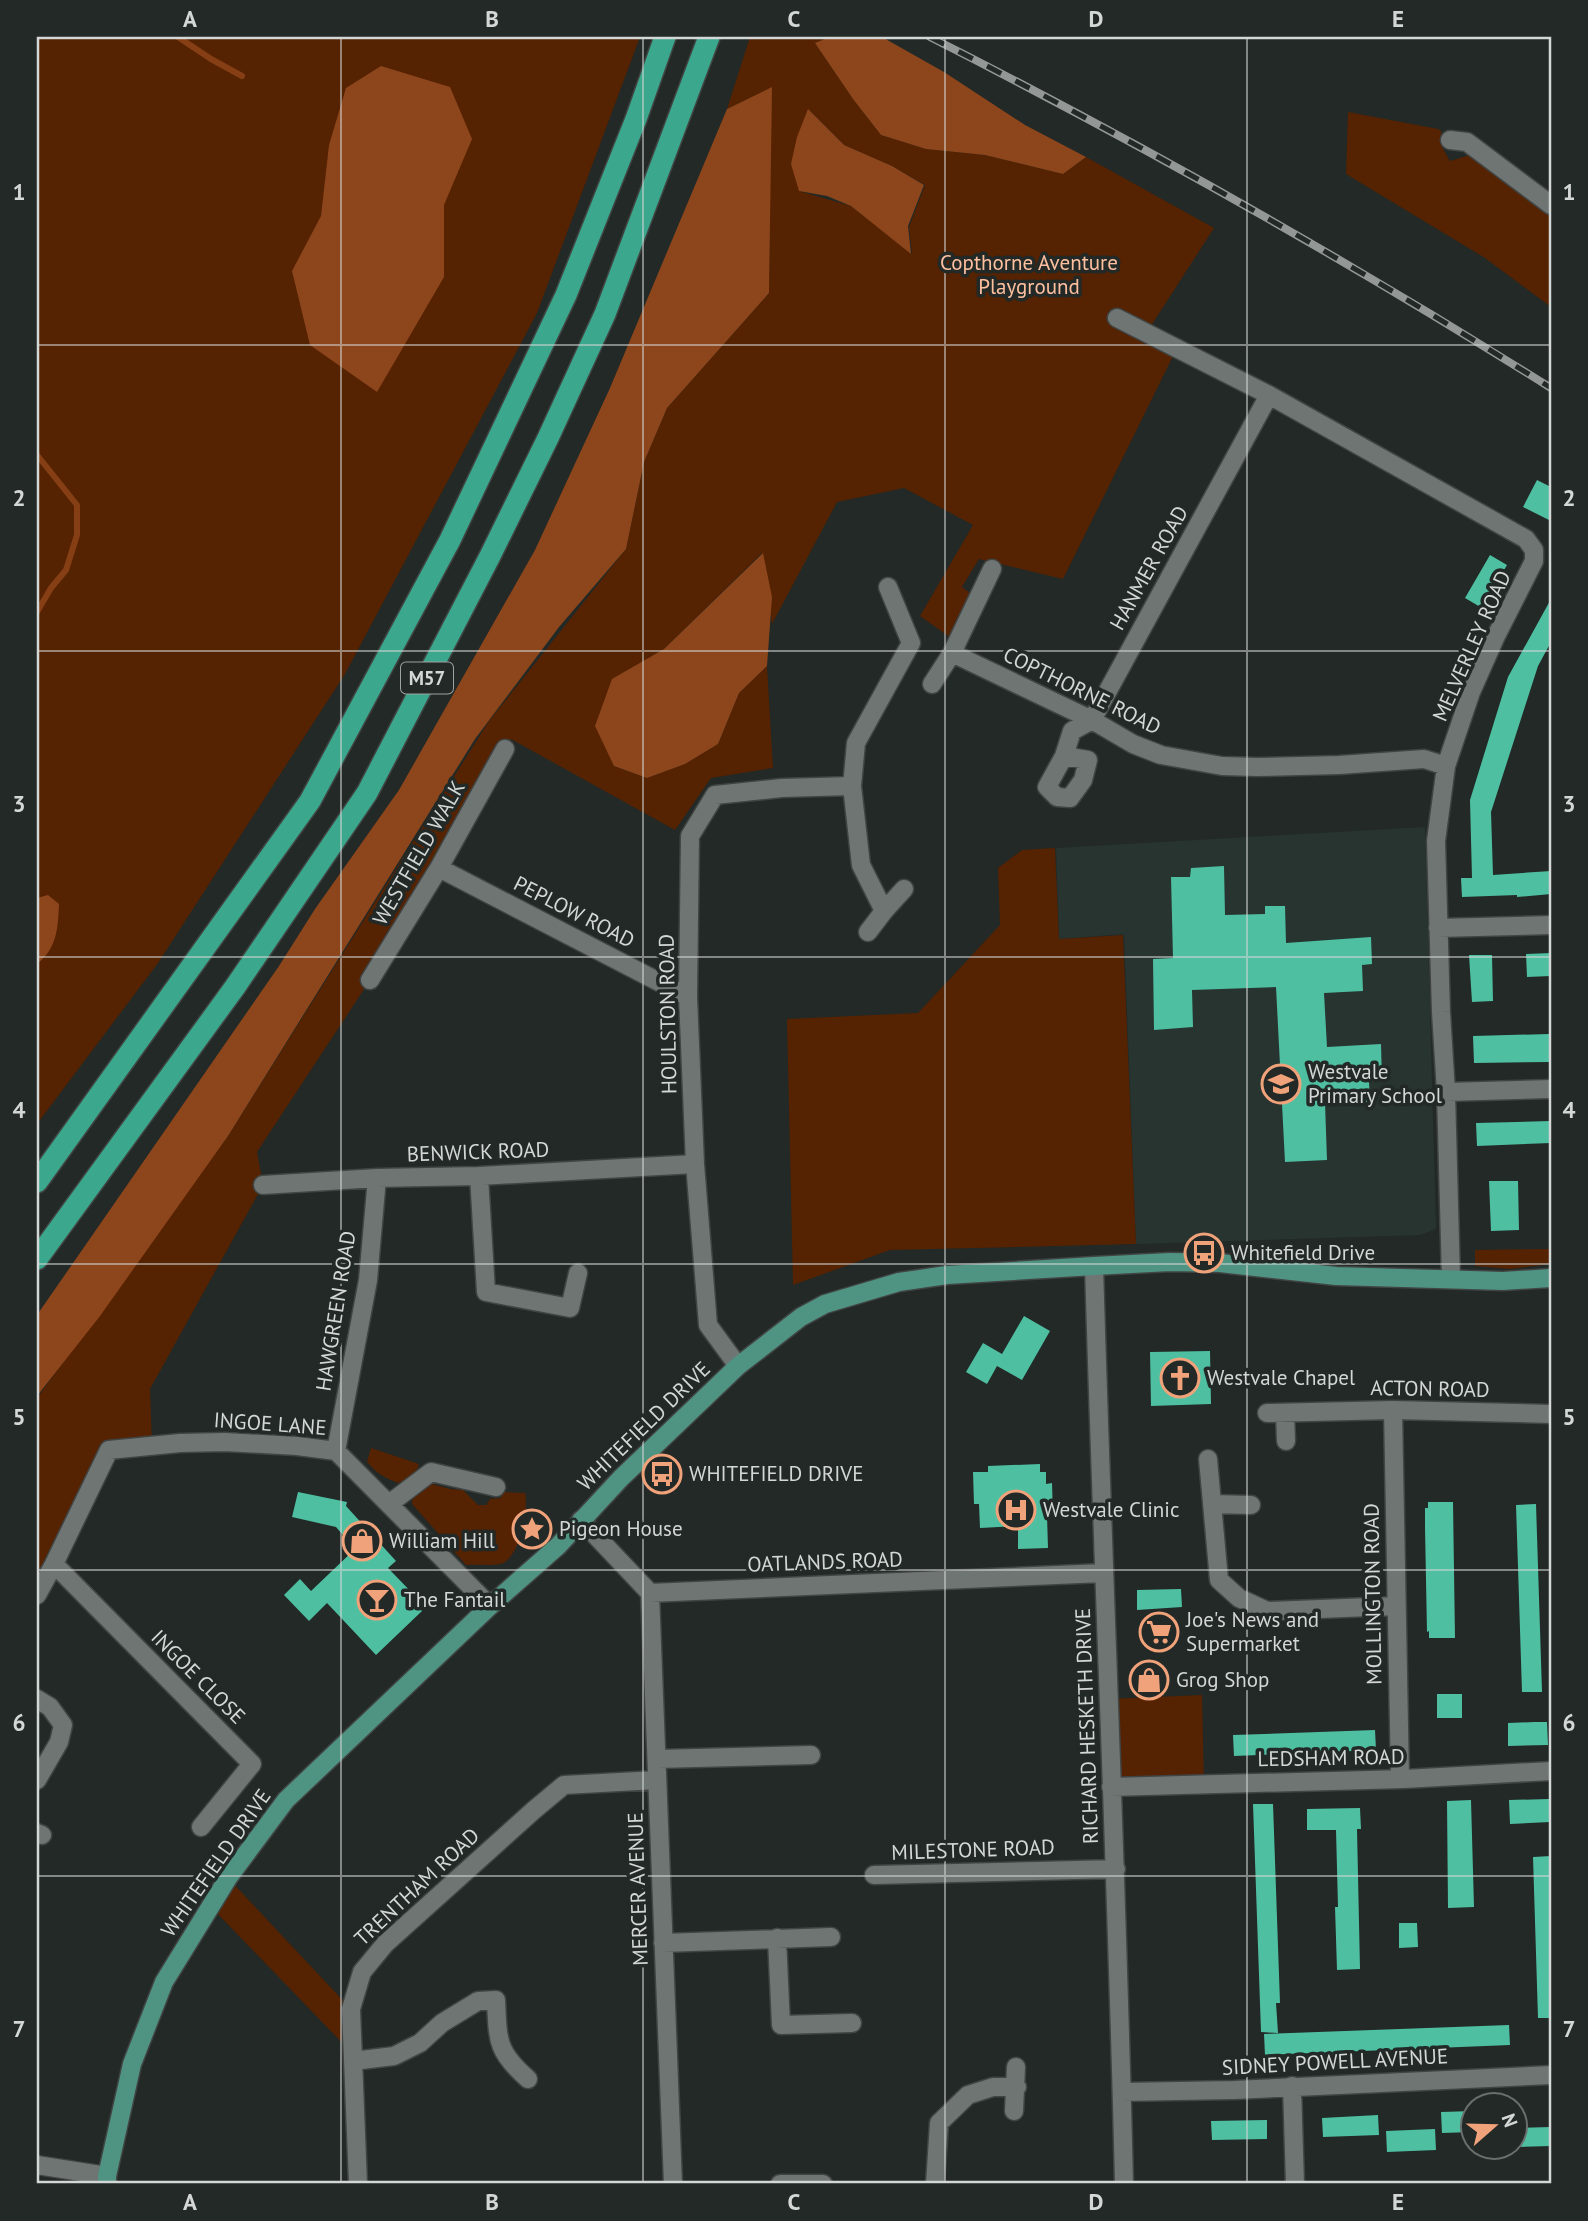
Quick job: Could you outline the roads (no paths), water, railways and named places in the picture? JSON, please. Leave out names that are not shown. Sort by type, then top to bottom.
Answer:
[{"type":"highway","name":"M57","points":[[37,1182],[310,801],[450,540],[566,295],[636,119],[665,37]]},
{"type":"highway","name":"M57","points":[[37,1259],[235,988],[367,793],[490,556],[599,326],[674,135],[709,37]]},
{"type":"main road","name":"WHITEFIELD DRIVE","points":[[107,2180],[132,2064],[164,1982],[228,1878],[286,1800],[490,1606],[558,1546],[621,1478],[738,1366],[801,1318],[825,1304],[899,1282],[947,1275],[1094,1266],[1170,1262],[1220,1263],[1336,1276],[1503,1281],[1551,1278]]},
{"type":"street","points":[[1450,140],[1468,142],[1551,205]]},
{"type":"street","name":"MELVERLEY ROAD","points":[[1117,318],[1269,395],[1526,539],[1534,550],[1534,561],[1529,573],[1471,692],[1446,766],[1436,841],[1451,1279]]},
{"type":"street","name":"HANMER ROAD","points":[[1065,755],[1072,731],[1092,720],[1269,395]]},
{"type":"street","points":[[932,684],[952,653],[992,569]]},
{"type":"street","points":[[884,911],[861,865],[852,786],[856,743],[911,643],[888,587]]},
{"type":"street","name":"COPTHORNE ROAD","points":[[952,653],[1092,720],[1133,744],[1161,755],[1222,766],[1297,767],[1424,760],[1446,766]]},
{"type":"street","name":"WESTFIELD WALK","points":[[369,980],[439,868],[505,749]]},
{"type":"street","name":"HOULSTON ROAD","points":[[738,1366],[708,1325],[695,1164],[688,997],[690,836],[715,795],[782,788],[852,786]]},
{"type":"street","name":"PEPLOW ROAD","points":[[439,868],[688,997]]},
{"type":"street","points":[[868,932],[904,889]]},
{"type":"street","points":[[1438,928],[1551,925]]},
{"type":"street","points":[[1446,1092],[1551,1089]]},
{"type":"street","name":"BENWICK ROAD","points":[[263,1185],[695,1164]]},
{"type":"street","points":[[478,1176],[486,1292],[570,1308],[578,1273]]},
{"type":"street","name":"HAWGREEN ROAD","points":[[336,1451],[368,1280],[377,1178]]},
{"type":"street","name":"RICHARD HESKETH DRIVE","points":[[1094,1266],[1124,2184]]},
{"type":"street","name":"ACTON ROAD","points":[[1267,1413],[1393,1410],[1551,1414]]},
{"type":"street","name":"MOLLINGTON ROAD","points":[[1393,1410],[1400,1778]]},
{"type":"street","points":[[1285,1413],[1286,1441]]},
{"type":"street","name":"INGOE LANE","points":[[54,1564],[109,1450],[225,1442],[297,1446],[336,1451],[490,1606]]},
{"type":"street","points":[[1208,1459],[1219,1580],[1239,1598],[1267,1611],[1395,1606]]},
{"type":"street","points":[[389,1504],[431,1472],[496,1487]]},
{"type":"street","points":[[1212,1504],[1251,1505]]},
{"type":"street","points":[[581,1520],[650,1593]]},
{"type":"street","points":[[37,1595],[54,1564]]},
{"type":"street","name":"INGOE CLOSE","points":[[54,1564],[252,1764],[201,1827]]},
{"type":"street","name":"OATLANDS ROAD","points":[[650,1593],[1103,1573]]},
{"type":"street","name":"MERCER AVENUE","points":[[650,1593],[673,2184]]},
{"type":"street","points":[[37,1699],[50,1707],[63,1725],[59,1742],[37,1780]]},
{"type":"street","points":[[657,1759],[811,1755]]},
{"type":"street","name":"LEDSHAM ROAD","points":[[1111,1787],[1404,1779],[1551,1771]]},
{"type":"street","name":"TRENTHAM ROAD","points":[[358,2184],[351,2009],[362,1972],[385,1944],[564,1785],[657,1780]]},
{"type":"street","name":"MILESTONE ROAD","points":[[874,1875],[1115,1869]]},
{"type":"street","points":[[663,1942],[831,1937]]},
{"type":"street","points":[[777,1938],[780,2025],[852,2023]]},
{"type":"street","points":[[354,2061],[394,2056],[420,2043],[442,2023],[478,2000],[496,2000],[498,2039],[509,2062],[528,2079]]},
{"type":"street","points":[[1014,2111],[1016,2067]]},
{"type":"street","name":"SIDNEY POWELL AVENUE","points":[[1122,2092],[1551,2075]]},
{"type":"street","points":[[1292,2086],[1295,2184]]},
{"type":"street","points":[[935,2184],[939,2123],[968,2095],[993,2087],[1017,2087]]},
{"type":"street","points":[[37,2165],[107,2180]]},
{"type":"street","points":[[780,2184],[823,2184]]},
{"type":"waterway","points":[[178,37],[242,76]]},
{"type":"waterway","points":[[37,455],[77,505],[77,535],[66,570],[51,588],[37,612]]},
{"type":"railway","points":[[930,37],[1245,205],[1551,388]]},
{"type":"place","name":"Westvale Primary School","points":[[1281,1084]]},
{"type":"place","name":"Whitefield Drive","points":[[1204,1253]]},
{"type":"place","name":"Westvale Chapel","points":[[1180,1378]]},
{"type":"place","name":"WHITEFIELD DRIVE","points":[[662,1474]]},
{"type":"place","name":"Westvale Clinic","points":[[1016,1510]]},
{"type":"place","name":"Pigeon House","points":[[532,1529]]},
{"type":"place","name":"William Hill","points":[[362,1541]]},
{"type":"place","name":"The Fantail","points":[[377,1600]]},
{"type":"place","name":"Joe's News and Supermarket","points":[[1159,1632]]},
{"type":"place","name":"Grog Shop","points":[[1149,1680]]},
{"type":"park label","name":"Copthorne Aventure Playground","points":[[1029,275]]}]
